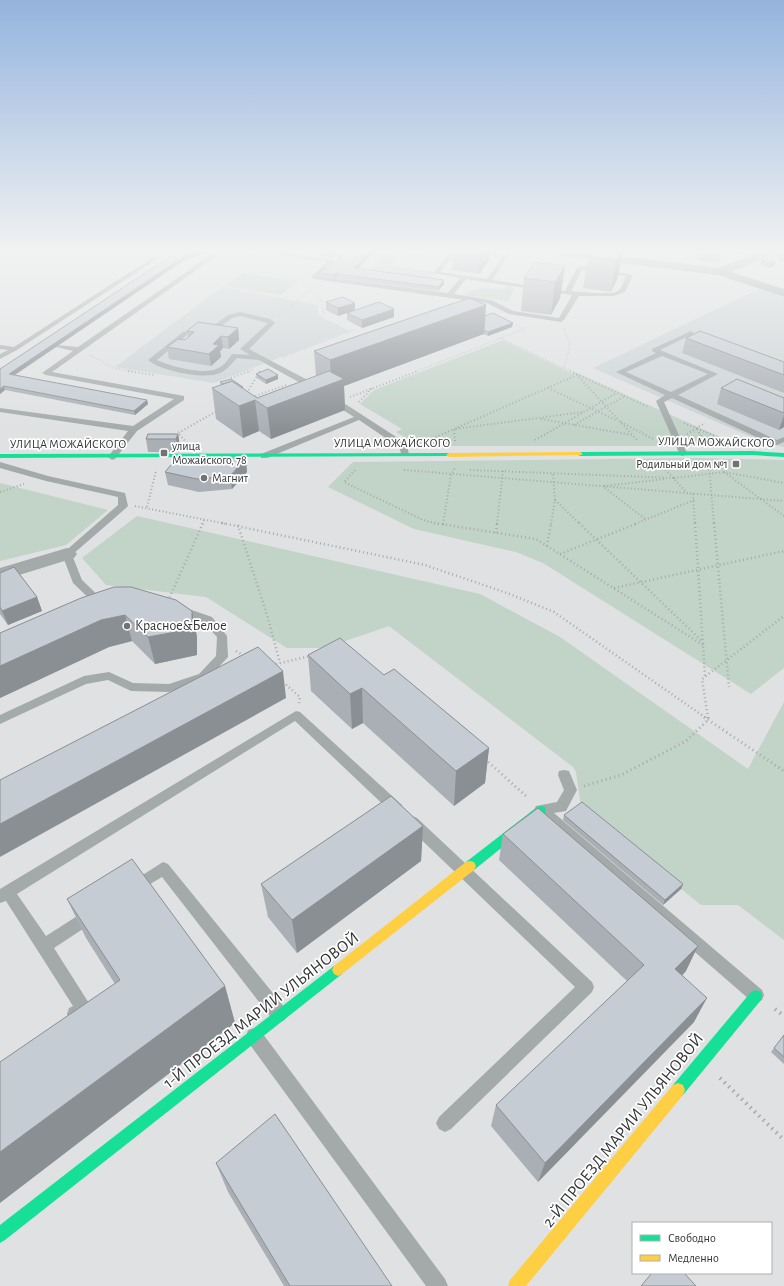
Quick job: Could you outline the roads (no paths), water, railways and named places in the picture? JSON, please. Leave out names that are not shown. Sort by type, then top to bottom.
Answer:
[{"type":"main road","name":"УЛИЦА МОЖАЙСКОГО","points":[[0,456],[112,457],[650,453],[752,453],[784,455]]},
{"type":"main road","name":"1-Й ПРОЕЗД МАРИИ УЛЬЯНОВОЙ","points":[[0,1235],[542,810]]},
{"type":"main road","name":"2-Й ПРОЕЗД МАРИИ УЛЬЯНОВОЙ","points":[[516,1286],[701,1060],[756,996]]},
{"type":"street","points":[[0,576],[67,554]]},
{"type":"lane","points":[[0,358],[72,312]]},
{"type":"lane","points":[[112,457],[134,429],[180,398],[46,373],[134,312]]},
{"type":"lane","points":[[511,312],[561,320],[566,312]]},
{"type":"lane","points":[[240,314],[268,320],[272,323],[244,349],[218,372],[208,374],[161,366],[152,360],[185,333],[215,328],[230,316],[240,314]]},
{"type":"lane","points":[[683,453],[660,401],[714,374],[654,350],[691,333]]},
{"type":"lane","points":[[27,341],[39,343]]},
{"type":"lane","points":[[58,346],[80,350]]},
{"type":"lane","points":[[0,347],[15,349]]},
{"type":"lane","points":[[244,349],[303,380],[337,402],[398,442],[403,446],[405,454]]},
{"type":"lane","points":[[662,353],[620,372],[777,443],[784,439]]},
{"type":"lane","points":[[235,356],[259,358]]},
{"type":"lane","points":[[0,410],[134,429]]},
{"type":"lane","points":[[264,456],[360,417]]},
{"type":"lane","points":[[0,465],[46,478],[122,495],[123,506],[67,554],[76,582],[108,606],[91,610]]},
{"type":"lane","points":[[0,720],[84,680],[108,676],[131,687],[169,688],[203,677],[222,657],[222,636],[208,620],[177,608],[165,606]]},
{"type":"lane","points":[[65,1022],[84,1008],[44,946],[4,894],[296,715],[586,987],[445,1123]]},
{"type":"lane","points":[[542,810],[561,807],[571,790],[564,775]]},
{"type":"lane","points":[[542,810],[756,996]]},
{"type":"lane","points":[[123,894],[163,868],[280,1015]]},
{"type":"lane","points":[[44,946],[103,907]]},
{"type":"lane","points":[[254,1036],[438,1286]]},
{"type":"place","name":"улица Можайского, 78","points":[[164,453]]},
{"type":"place","name":"Родильный дом №1","points":[[736,464]]},
{"type":"place","name":"Магнит","points":[[204,478]]},
{"type":"place","name":"Красное&Белое","points":[[127,626]]}]
